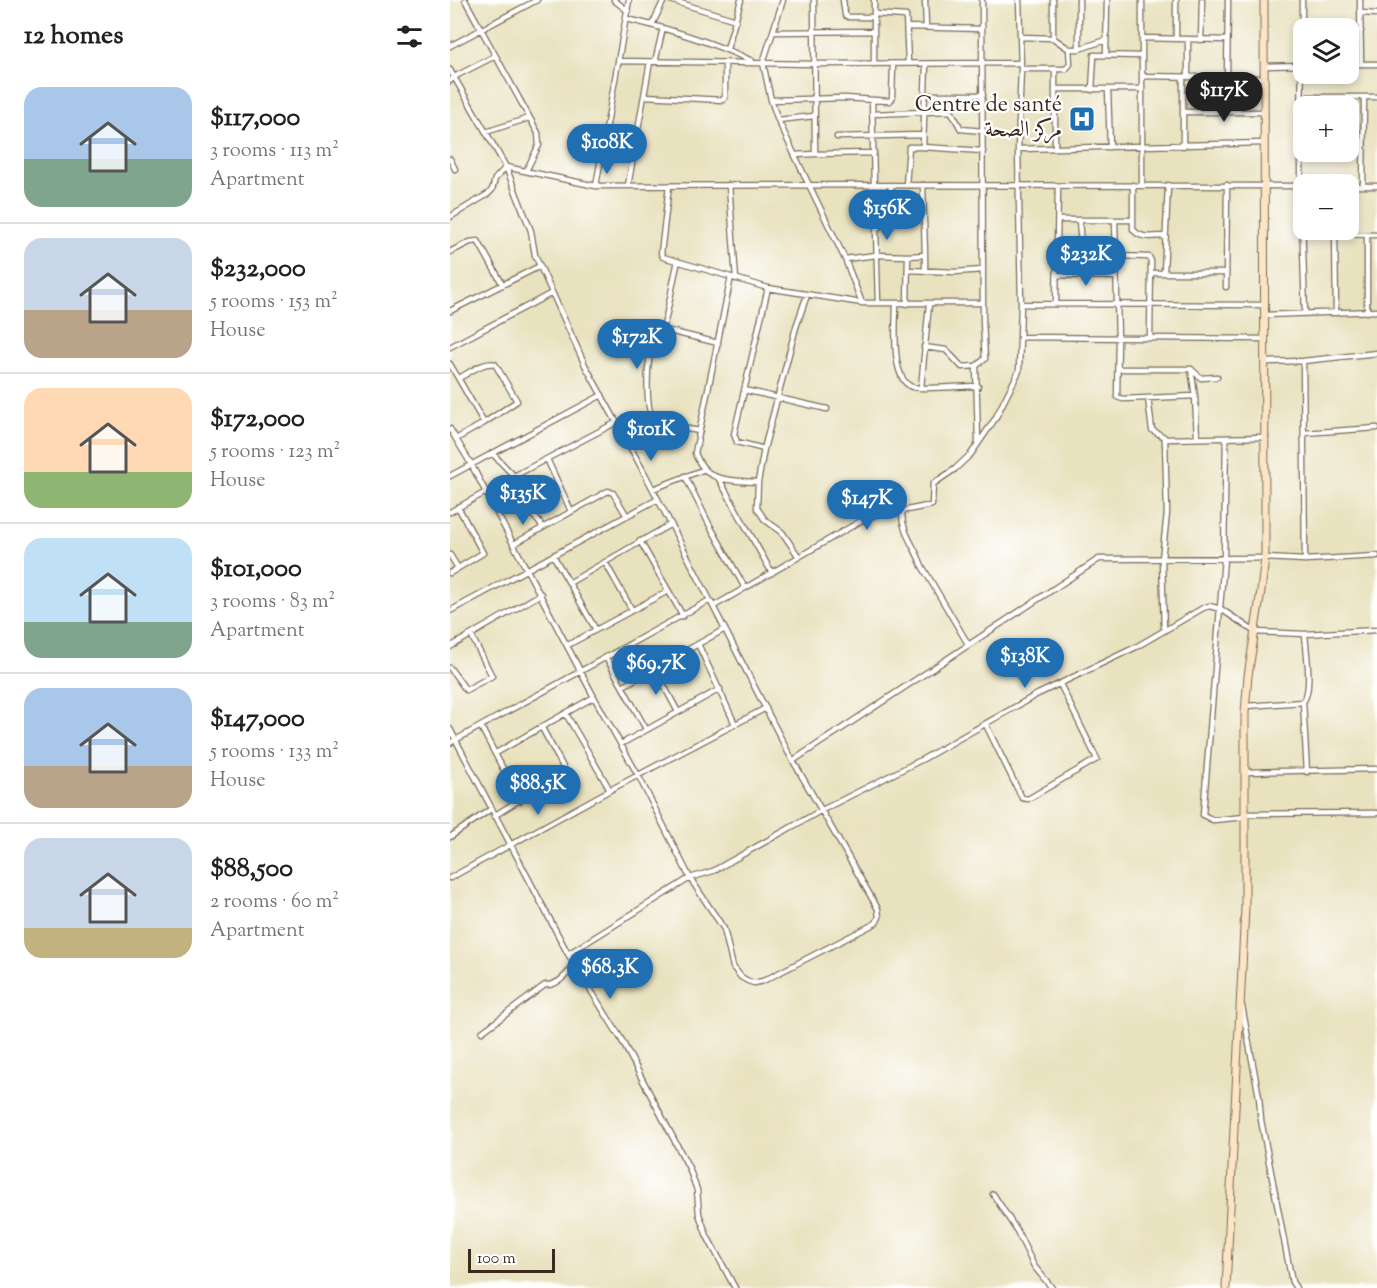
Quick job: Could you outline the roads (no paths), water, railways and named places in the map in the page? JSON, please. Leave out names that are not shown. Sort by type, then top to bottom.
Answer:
[{"type":"street","points":[[465,0],[539,138],[539,144],[526,171]]},
{"type":"street","points":[[450,46],[537,0]]},
{"type":"street","points":[[614,0],[628,11]]},
{"type":"street","points":[[596,186],[630,0]]},
{"type":"street","points":[[652,25],[664,0]]},
{"type":"street","points":[[670,0],[736,20]]},
{"type":"street","points":[[727,49],[741,0]]},
{"type":"street","points":[[783,0],[763,63],[771,100],[778,120],[845,259],[862,303]]},
{"type":"street","points":[[814,0],[815,154]]},
{"type":"street","points":[[843,0],[845,15],[849,17],[905,15],[908,27],[908,63]]},
{"type":"street","points":[[874,0],[874,64]]},
{"type":"street","points":[[925,0],[926,27]]},
{"type":"street","points":[[924,347],[944,349],[962,367],[976,366],[986,359],[983,303],[982,0]]},
{"type":"street","points":[[714,606],[874,514],[932,505],[933,484],[955,469],[971,454],[995,419],[1018,376],[1021,304],[1018,185],[1021,69],[1019,0]]},
{"type":"street","points":[[1053,0],[1053,38]]},
{"type":"street","points":[[1079,0],[1079,49]]},
{"type":"street","points":[[1106,54],[1107,0]]},
{"type":"street","points":[[1142,0],[1142,185]]},
{"type":"street","points":[[1176,0],[1176,39]]},
{"type":"street","points":[[1201,40],[1202,0]]},
{"type":"street","points":[[1227,78],[1228,0]]},
{"type":"street","points":[[1226,1288],[1245,908],[1246,706],[1248,676],[1265,558],[1264,0]]},
{"type":"street","points":[[1302,0],[1303,18]]},
{"type":"street","points":[[1360,0],[1361,64],[1377,64]]},
{"type":"street","points":[[1361,14],[1377,14]]},
{"type":"street","points":[[627,19],[727,49],[755,63]]},
{"type":"street","points":[[908,27],[981,29]]},
{"type":"street","points":[[628,186],[634,145],[652,62],[663,28]]},
{"type":"street","points":[[773,32],[874,31]]},
{"type":"street","points":[[1020,37],[1053,38],[1069,49],[1079,49],[1106,40]]},
{"type":"street","points":[[1142,38],[1227,40]]},
{"type":"street","points":[[1183,146],[1188,39]]},
{"type":"street","points":[[1021,69],[1063,70],[1069,67],[1069,49]]},
{"type":"street","points":[[1092,90],[1093,57],[1097,54],[1142,56]]},
{"type":"street","points":[[452,79],[495,56]]},
{"type":"street","points":[[618,61],[983,65],[1021,63]]},
{"type":"street","points":[[645,96],[723,100],[725,97],[725,63]]},
{"type":"street","points":[[771,100],[889,101],[892,99],[893,64]]},
{"type":"street","points":[[922,147],[926,64]]},
{"type":"street","points":[[1264,66],[1293,65]]},
{"type":"street","points":[[450,70],[452,79],[506,167],[531,231],[535,255],[581,357],[653,489],[766,708],[878,909],[879,916],[876,923],[763,981],[754,983],[741,977],[734,967],[724,929],[690,878],[528,569],[450,429]]},
{"type":"street","points":[[1055,70],[1055,148]]},
{"type":"street","points":[[1142,76],[1264,78]]},
{"type":"street","points":[[1055,88],[1142,89]]},
{"type":"street","points":[[1108,90],[1110,147]]},
{"type":"street","points":[[924,95],[983,95]]},
{"type":"street","points":[[1359,98],[1377,97]]},
{"type":"street","points":[[1364,98],[1362,186],[1377,186]]},
{"type":"street","points":[[872,100],[874,185]]},
{"type":"street","points":[[872,114],[951,111],[960,129],[983,131]]},
{"type":"street","points":[[1183,112],[1264,112]]},
{"type":"street","points":[[778,120],[814,116]]},
{"type":"street","points":[[486,132],[529,118]]},
{"type":"street","points":[[837,137],[922,135]]},
{"type":"street","points":[[1018,149],[1265,143]]},
{"type":"street","points":[[906,185],[909,147],[983,151]]},
{"type":"street","points":[[795,155],[874,153]]},
{"type":"street","points":[[450,159],[455,169]]},
{"type":"street","points":[[506,167],[596,186],[1293,186]]},
{"type":"street","points":[[450,217],[490,193],[495,179],[506,167]]},
{"type":"street","points":[[729,185],[734,278],[695,453],[710,475],[719,479],[758,482]]},
{"type":"street","points":[[878,303],[876,229],[890,219],[891,185]]},
{"type":"street","points":[[923,185],[925,271]]},
{"type":"street","points":[[1133,185],[1133,229],[1136,234],[1143,237],[1166,236]]},
{"type":"street","points":[[1164,273],[1168,185]]},
{"type":"street","points":[[1226,287],[1227,185]]},
{"type":"street","points":[[669,186],[661,253],[663,256],[768,288],[807,295],[862,303],[983,303]]},
{"type":"street","points":[[1056,304],[1058,186]]},
{"type":"street","points":[[1058,220],[1133,220]]},
{"type":"street","points":[[1079,220],[1082,257],[1149,257],[1150,337]]},
{"type":"street","points":[[1115,220],[1119,339],[1116,395],[1118,398],[1195,396]]},
{"type":"street","points":[[1359,234],[1377,235]]},
{"type":"street","points":[[1366,235],[1367,312]]},
{"type":"street","points":[[1303,240],[1305,314]]},
{"type":"street","points":[[1335,240],[1336,313]]},
{"type":"street","points":[[450,252],[470,242],[478,241],[503,285]]},
{"type":"street","points":[[845,259],[876,255],[925,255]]},
{"type":"street","points":[[907,304],[908,256]]},
{"type":"street","points":[[678,261],[661,329],[649,364],[651,417],[655,423],[661,425],[699,431]]},
{"type":"street","points":[[450,311],[540,266]]},
{"type":"street","points":[[908,270],[955,272],[983,270]]},
{"type":"street","points":[[1151,273],[1226,273]]},
{"type":"street","points":[[1057,275],[1116,277]]},
{"type":"street","points":[[764,449],[737,442],[734,434],[768,288]]},
{"type":"street","points":[[450,347],[552,293]]},
{"type":"street","points":[[799,557],[782,532],[765,520],[756,504],[764,449],[796,327],[807,295]]},
{"type":"street","points":[[896,304],[897,364],[906,383],[912,387],[978,386]]},
{"type":"street","points":[[921,387],[928,304]]},
{"type":"street","points":[[1021,304],[1265,305]]},
{"type":"street","points":[[1265,315],[1377,311]]},
{"type":"street","points":[[661,329],[718,343]]},
{"type":"street","points":[[1020,336],[1265,339]]},
{"type":"street","points":[[1265,362],[1303,361],[1377,353]]},
{"type":"street","points":[[1303,361],[1305,560]]},
{"type":"street","points":[[450,364],[484,423]]},
{"type":"street","points":[[456,439],[516,403],[516,399],[495,364],[485,364],[459,378]]},
{"type":"street","points":[[976,366],[978,444]]},
{"type":"street","points":[[1118,369],[1191,369],[1201,378],[1217,377]]},
{"type":"street","points":[[1191,369],[1197,438]]},
{"type":"street","points":[[744,390],[827,409]]},
{"type":"street","points":[[450,476],[602,395]]},
{"type":"street","points":[[1148,398],[1152,430],[1165,439],[1266,437]]},
{"type":"street","points":[[543,527],[507,484],[514,476],[617,422]]},
{"type":"street","points":[[1304,433],[1377,428]]},
{"type":"street","points":[[1226,438],[1224,560],[1203,815],[1213,820],[1245,816],[1377,813]]},
{"type":"street","points":[[1164,631],[1162,559],[1167,513],[1165,439]]},
{"type":"street","points":[[492,453],[514,476]]},
{"type":"street","points":[[546,459],[571,511]]},
{"type":"street","points":[[653,489],[705,469]]},
{"type":"street","points":[[685,476],[745,588]]},
{"type":"street","points":[[719,479],[772,573]]},
{"type":"street","points":[[514,544],[610,491],[627,516]]},
{"type":"street","points":[[450,512],[486,492]]},
{"type":"street","points":[[450,611],[658,499]]},
{"type":"street","points":[[450,573],[483,553],[458,507]]},
{"type":"street","points":[[902,511],[901,519],[907,538],[968,644]]},
{"type":"street","points":[[569,583],[670,524]]},
{"type":"street","points":[[640,541],[682,616]]},
{"type":"street","points":[[450,555],[458,568]]},
{"type":"street","points":[[553,555],[596,630]]},
{"type":"street","points":[[794,760],[1099,560],[1265,558],[1305,560],[1377,556]]},
{"type":"street","points":[[605,562],[632,610]]},
{"type":"street","points":[[568,645],[668,591]]},
{"type":"street","points":[[450,647],[541,594]]},
{"type":"street","points":[[450,743],[710,600]]},
{"type":"street","points":[[568,954],[690,878],[713,871],[822,810],[1060,684],[1136,647],[1203,608],[1209,606],[1221,609],[1254,632],[1305,634],[1377,630]]},
{"type":"street","points":[[623,686],[725,629]]},
{"type":"street","points":[[1246,706],[1303,702],[1307,698],[1305,634]]},
{"type":"street","points":[[450,668],[466,690],[492,676],[471,635]]},
{"type":"street","points":[[698,644],[735,724]]},
{"type":"street","points":[[606,657],[646,729]]},
{"type":"street","points":[[655,669],[678,712]]},
{"type":"street","points":[[986,725],[1022,798],[1028,799],[1097,759],[1060,684]]},
{"type":"street","points":[[621,744],[720,689]]},
{"type":"street","points":[[496,753],[594,697]]},
{"type":"street","points":[[1303,702],[1307,772]]},
{"type":"street","points":[[450,878],[766,708]]},
{"type":"street","points":[[566,714],[610,790]]},
{"type":"street","points":[[482,727],[519,801]]},
{"type":"street","points":[[494,816],[559,775],[564,769],[542,728]]},
{"type":"street","points":[[450,729],[568,954],[620,1037],[690,1168],[697,1190],[699,1214],[707,1236],[735,1288]]},
{"type":"street","points":[[1245,772],[1377,770]]},
{"type":"street","points":[[450,837],[491,809]]},
{"type":"street","points":[[482,1032],[545,985],[558,982],[575,965]]},
{"type":"street","points":[[1241,994],[1265,1140],[1292,1282],[1296,1288]]},
{"type":"street","points":[[993,1194],[1017,1231],[1034,1266],[1052,1288]]},
{"type":"place","name":"Centre de santé مركز الصحة","points":[[1082,119]]}]
